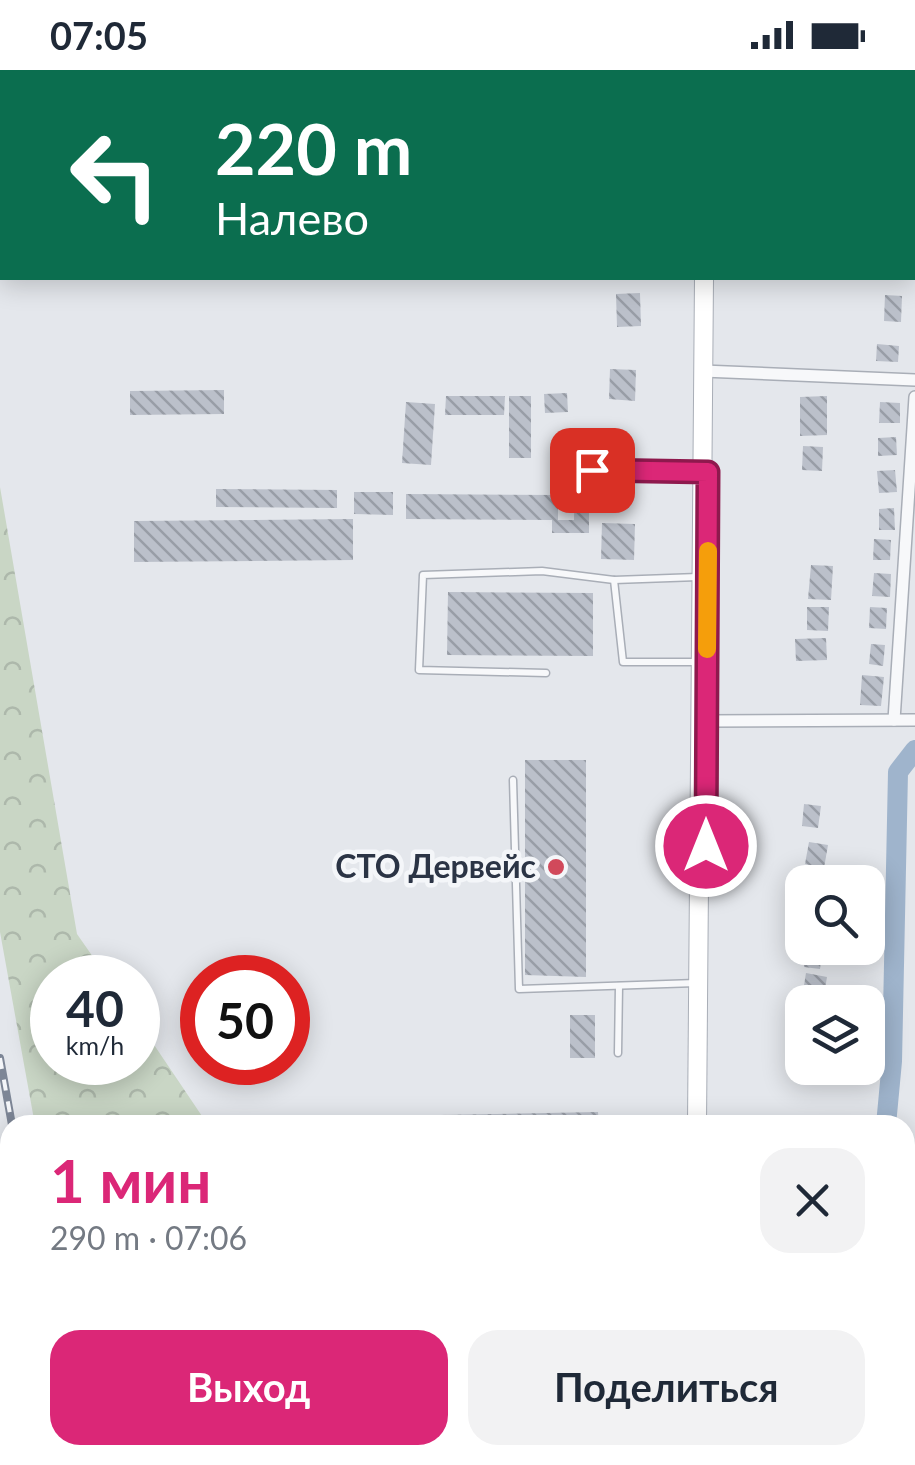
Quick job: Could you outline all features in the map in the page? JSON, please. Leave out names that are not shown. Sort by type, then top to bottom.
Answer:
[{"type":"main road","points":[[705,1115],[707,280]]},
{"type":"main road","points":[[697,1115],[705,472]]},
{"type":"street","points":[[706,371],[915,380]]},
{"type":"street","points":[[894,720],[915,397]]},
{"type":"street","points":[[707,721],[915,720]]},
{"type":"lane","points":[[592,470],[705,472]]},
{"type":"lane","points":[[546,673],[419,670],[424,575],[542,571],[614,580],[702,576]]},
{"type":"lane","points":[[614,580],[623,662],[701,662]]},
{"type":"lane","points":[[513,780],[519,989],[698,983]]},
{"type":"lane","points":[[618,1053],[619,986]]},
{"type":"green space","points":[[0,487],[77,934],[92,955],[30,955],[30,1085],[160,1085],[160,1054],[201,1115],[33,1115],[0,932]]},
{"type":"building","points":[[640,293],[641,326],[617,327],[616,294]]},
{"type":"building","points":[[885,295],[902,296],[901,322],[884,321]]},
{"type":"building","points":[[877,344],[899,346],[898,362],[876,361]]},
{"type":"building","points":[[610,369],[636,370],[635,401],[609,399]]},
{"type":"building","points":[[224,390],[224,414],[130,415],[130,391]]},
{"type":"building","points":[[567,393],[568,412],[545,413],[544,394]]},
{"type":"building","points":[[446,396],[505,396],[504,415],[445,415]]},
{"type":"building","points":[[509,396],[531,396],[531,458],[509,458]]},
{"type":"building","points":[[827,396],[827,435],[800,436],[800,397]]},
{"type":"building","points":[[406,402],[435,404],[431,465],[402,463]]},
{"type":"building","points":[[880,402],[900,403],[900,423],[879,423]]},
{"type":"building","points":[[896,437],[897,455],[878,456],[878,438]]},
{"type":"building","points":[[803,446],[823,447],[822,471],[802,470]]},
{"type":"building","points":[[895,470],[897,492],[879,493],[877,471]]},
{"type":"building","points":[[575,476],[589,476],[589,533],[552,533],[552,520],[406,519],[406,494],[558,495],[558,520],[574,520]]},
{"type":"building","points":[[216,489],[337,490],[337,508],[216,507]]},
{"type":"building","points":[[354,492],[393,492],[393,515],[354,514]]},
{"type":"building","points":[[894,508],[895,530],[879,530],[879,509]]},
{"type":"building","points":[[353,519],[353,560],[134,562],[134,521]]},
{"type":"building","points":[[602,523],[635,524],[634,560],[601,559]]},
{"type":"building","points":[[874,539],[891,540],[890,560],[873,560]]},
{"type":"building","points":[[811,565],[833,566],[831,600],[808,599]]},
{"type":"building","points":[[874,573],[891,574],[890,597],[872,596]]},
{"type":"building","points":[[448,592],[593,593],[593,656],[447,655]]},
{"type":"building","points":[[807,607],[829,607],[828,631],[807,630]]},
{"type":"building","points":[[870,607],[887,608],[886,629],[869,628]]},
{"type":"building","points":[[826,638],[827,660],[796,661],[795,639]]},
{"type":"building","points":[[871,644],[885,645],[883,666],[869,664]]},
{"type":"building","points":[[862,675],[884,677],[881,706],[860,705]]},
{"type":"building","name":"СТО Дервейс","points":[[525,760],[586,760],[586,977],[525,975]]},
{"type":"building","points":[[804,804],[821,806],[818,828],[802,826]]},
{"type":"building","points":[[809,842],[828,845],[825,865],[805,864]]},
{"type":"building","points":[[806,973],[827,977],[826,985],[804,985]]},
{"type":"building","points":[[570,1015],[595,1015],[595,1058],[570,1058]]},
{"type":"building","points":[[598,1112],[598,1115],[440,1115]]},
{"type":"waterway","points":[[887,1115],[892,1061],[898,772],[915,750]]},
{"type":"railway","points":[[0,1058],[10,1115]]},
{"type":"slow traffic","points":[[707,649],[708,551]]},
{"type":"place","name":"СТО Дервейс","points":[[556,867]]},
{"type":"route","points":[[592,470],[708,472],[706,846]]}]
